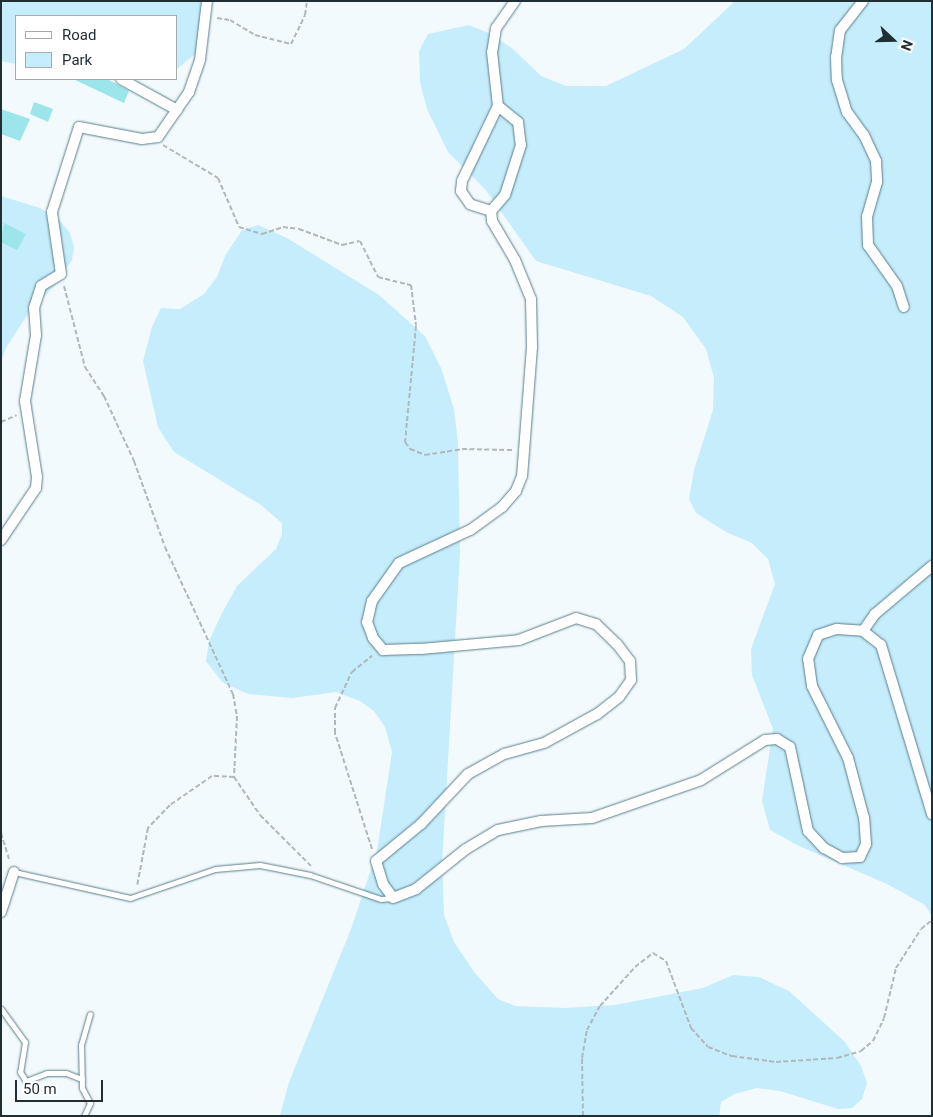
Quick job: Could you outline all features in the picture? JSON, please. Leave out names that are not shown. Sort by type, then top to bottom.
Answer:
[{"type":"street","points":[[1,540],[36,488],[37,476],[26,410],[36,335],[34,308],[41,286],[61,274],[52,212],[79,127],[142,139],[158,137],[189,92],[200,60],[207,17],[207,1]]},
{"type":"street","points":[[491,211],[470,204],[462,191],[469,165],[498,106],[492,52],[496,28],[515,1]]},
{"type":"street","points":[[863,1],[840,30],[836,57],[837,80],[846,112],[864,135],[876,161],[877,182],[867,216],[868,245],[898,286],[904,307]]},
{"type":"street","points":[[123,80],[176,110]]},
{"type":"street","points":[[498,106],[518,122],[521,145],[505,195],[491,211],[492,221],[515,260],[531,299],[532,348],[522,476],[516,491],[502,507],[470,530],[400,563],[372,602],[367,622],[373,638],[383,650],[519,640],[576,618],[596,624],[616,644],[630,662],[631,680],[620,696],[597,714],[544,743],[504,754],[468,774],[421,824],[376,861],[383,884],[393,898],[416,889],[466,849],[498,830],[541,821],[592,818],[702,780],[766,740],[778,739],[790,746],[808,830],[824,848],[842,858],[860,857],[866,844],[864,818],[848,758],[812,686],[808,659],[818,635],[837,629],[863,631],[881,645],[932,814]]},
{"type":"street","points":[[863,631],[875,614],[932,566]]},
{"type":"street","points":[[1,912],[14,872]]},
{"type":"lane","points":[[14,872],[135,897],[216,868],[240,864],[260,865],[323,880],[380,899],[393,898]]},
{"type":"lane","points":[[1,1009],[25,1042],[20,1072],[26,1081],[47,1073],[66,1072],[82,1079]]},
{"type":"lane","points":[[84,1116],[90,1104],[82,1079],[80,1045],[90,1014]]},
{"type":"path","points":[[207,17],[230,20],[255,35],[290,44],[305,16],[307,1]]},
{"type":"path","points":[[158,137],[164,146],[218,178],[239,227],[262,234],[283,227],[300,229],[342,246],[360,241],[378,277],[411,286],[416,326],[405,442],[410,449],[425,455],[462,449],[524,450]]},
{"type":"path","points":[[61,274],[85,367],[104,396],[134,461],[165,547],[233,694],[237,716],[234,777],[260,815],[323,880]]},
{"type":"path","points":[[1,422],[26,410]]},
{"type":"path","points":[[376,861],[335,733],[335,708],[352,672],[383,650]]},
{"type":"path","points":[[135,897],[148,828],[170,805],[212,776],[234,777]]},
{"type":"path","points":[[1,834],[14,872]]},
{"type":"path","points":[[582,1116],[582,1058],[587,1030],[600,1006],[635,967],[653,953],[666,962],[691,1028],[708,1047],[732,1056],[776,1062],[837,1058],[861,1051],[873,1041],[884,1018],[896,968],[921,929],[932,920]]},
{"type":"green space","points":[[1,1],[213,1],[204,38],[195,54],[178,68],[178,15],[15,15],[15,64],[1,61]]},
{"type":"green space","points":[[735,1],[932,1],[932,916],[925,905],[887,884],[799,846],[770,830],[762,801],[773,729],[752,675],[751,649],[775,584],[768,559],[752,543],[726,532],[696,513],[689,499],[694,470],[713,410],[714,378],[706,349],[683,317],[651,296],[536,261],[485,189],[448,152],[427,109],[420,82],[419,51],[428,34],[469,25],[491,34],[513,49],[541,76],[566,86],[606,86],[684,49]]},
{"type":"green space","points":[[1,196],[40,208],[60,221],[70,233],[74,247],[72,260],[56,284],[31,309],[6,348],[1,362]]},
{"type":"green space","points":[[258,225],[287,238],[379,295],[425,336],[441,368],[454,409],[458,443],[460,554],[442,863],[444,915],[454,942],[474,972],[498,999],[515,1006],[564,1008],[615,1005],[703,988],[733,975],[759,977],[789,991],[845,1042],[861,1066],[867,1083],[862,1099],[852,1108],[838,1109],[780,1091],[757,1088],[734,1094],[721,1102],[719,1116],[280,1116],[289,1082],[351,929],[377,851],[392,752],[385,727],[374,711],[360,701],[336,692],[292,698],[248,694],[222,682],[206,661],[209,641],[221,615],[237,586],[276,549],[282,534],[282,523],[261,505],[174,452],[158,427],[143,361],[152,327],[161,308],[180,309],[204,294],[217,277],[225,256],[242,230]]},
{"type":"building","points":[[75,80],[109,80],[129,91],[124,103]]},
{"type":"building","points":[[34,102],[53,109],[48,122],[30,114]]},
{"type":"building","points":[[1,109],[30,119],[20,141],[1,134]]},
{"type":"building","points":[[4,223],[26,234],[17,250],[1,242]]}]
